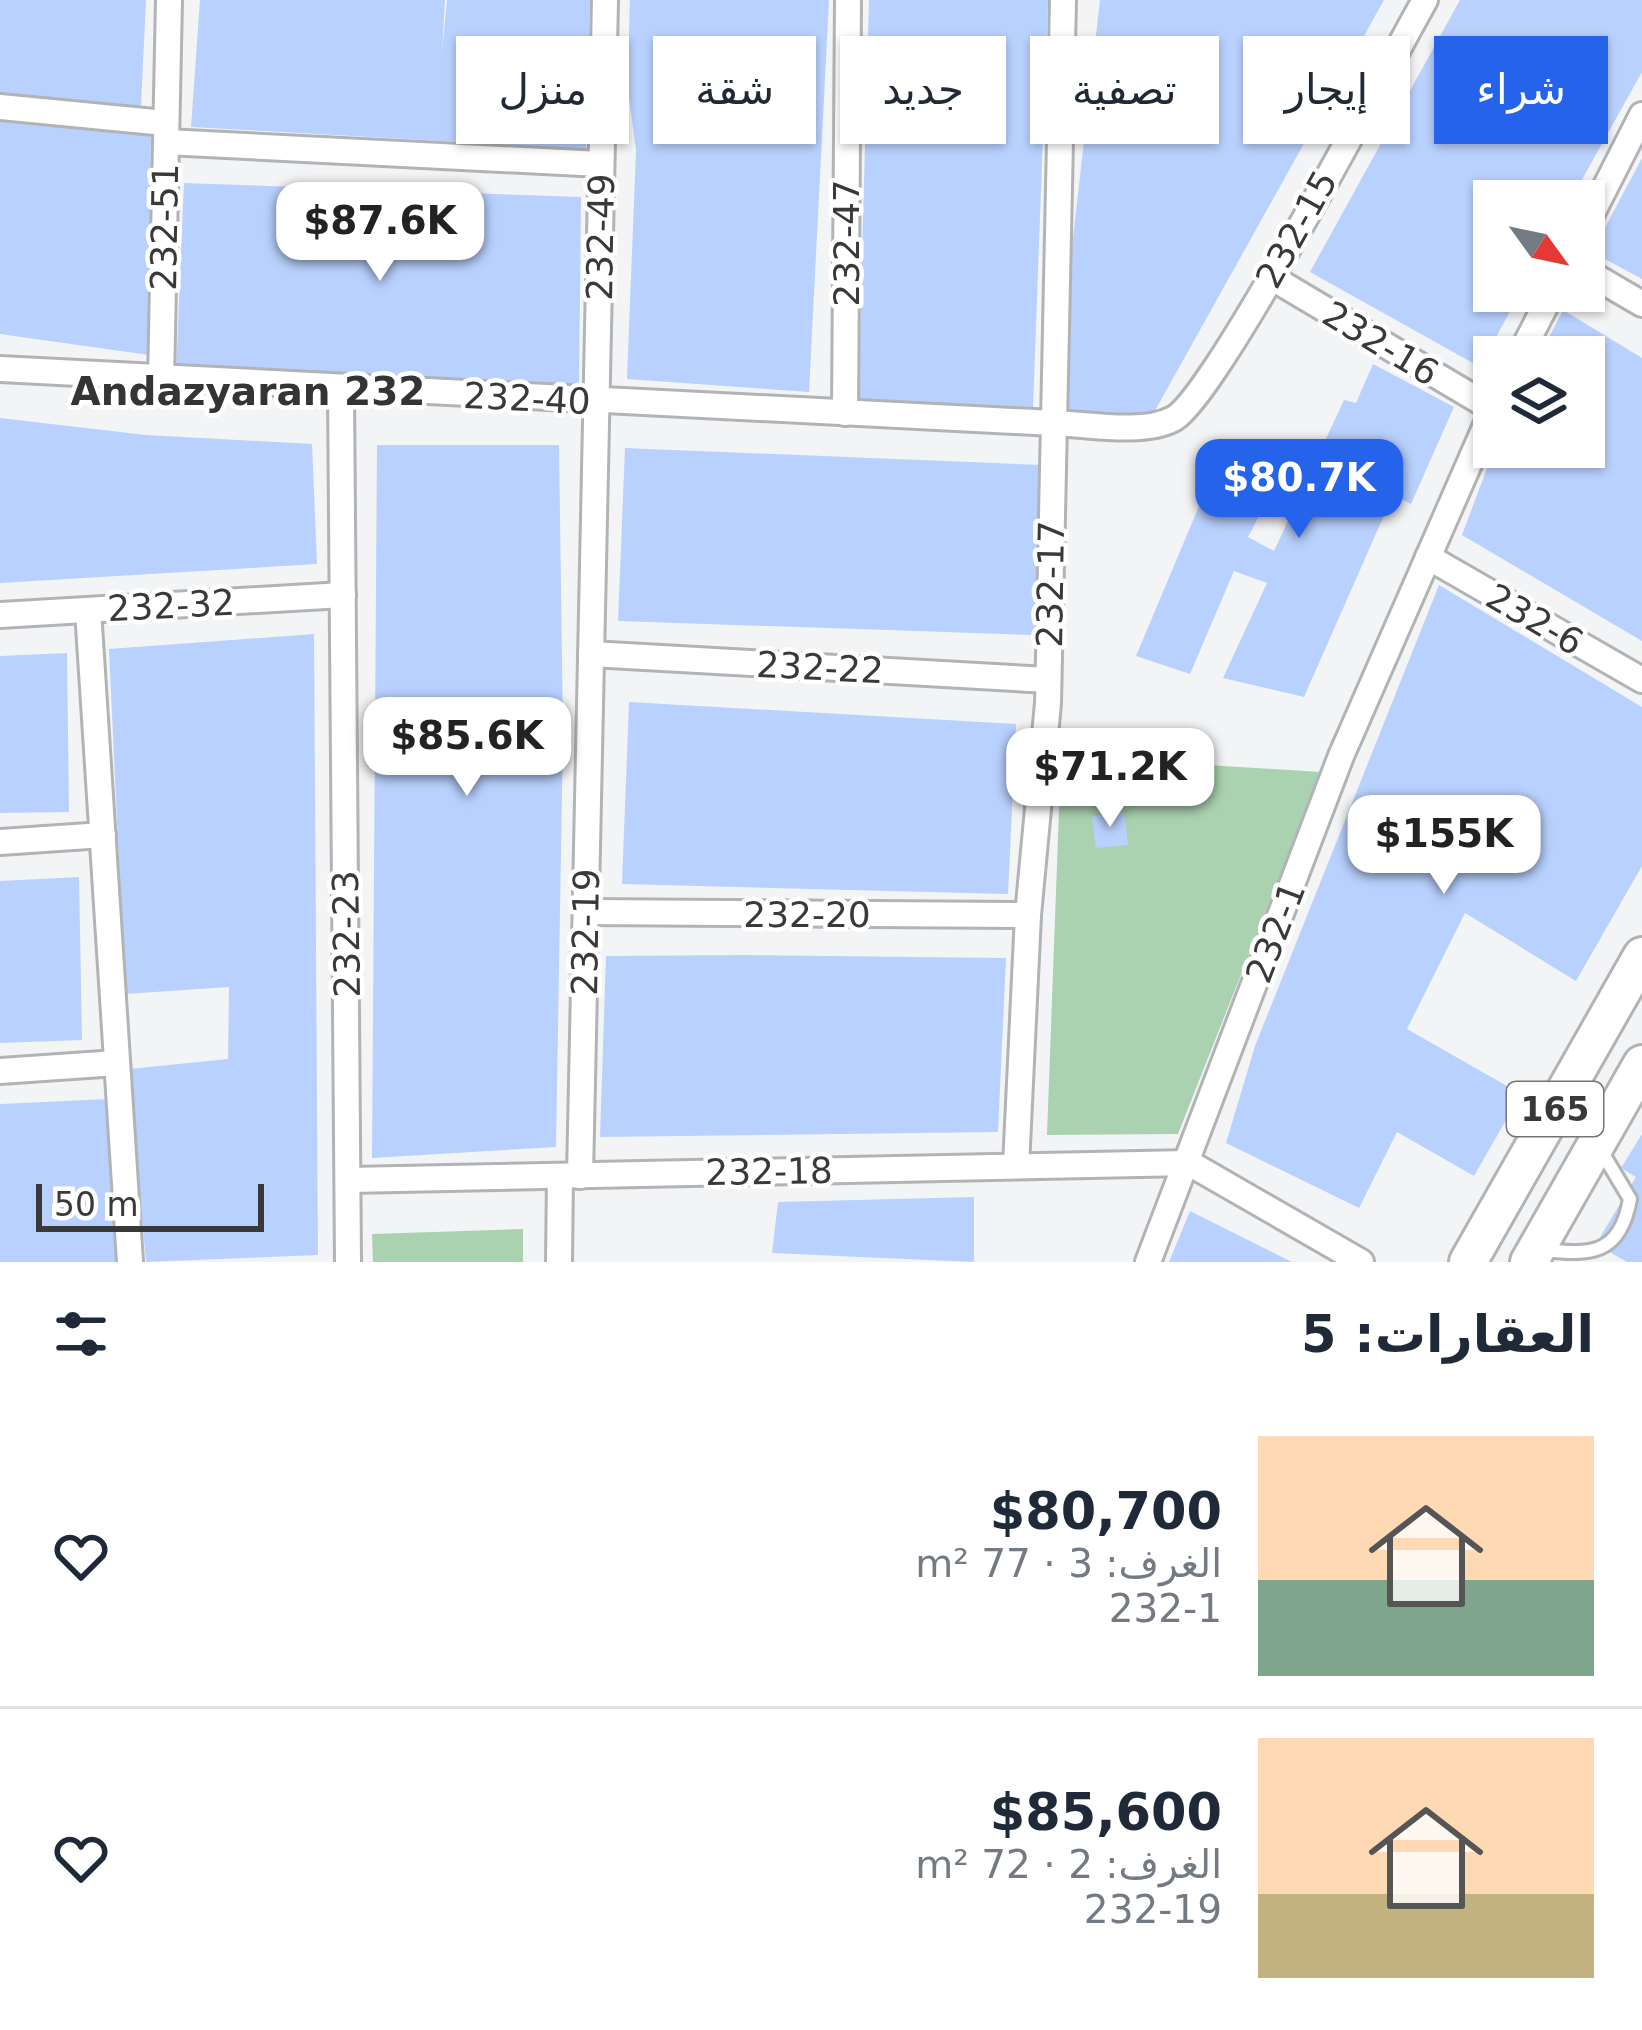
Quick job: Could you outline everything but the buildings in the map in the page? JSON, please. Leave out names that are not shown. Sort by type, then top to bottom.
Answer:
[{"type":"main road","name":"165","points":[[1468,1262],[1642,956]]},
{"type":"main road","name":"165","points":[[1533,1256],[1642,1064]]},
{"type":"street","name":"232-51","points":[[161,381],[169,0]]},
{"type":"street","name":"232-49","points":[[597,401],[605,0]]},
{"type":"street","name":"232-47","points":[[845,413],[848,0]]},
{"type":"street","name":"232-17","points":[[1016,1166],[1028,915],[1048,680],[1063,0]]},
{"type":"street","name":"232-15","points":[[1054,423],[1172,421],[1192,403],[1237,333],[1425,0]]},
{"type":"street","points":[[0,107],[165,133],[601,164]]},
{"type":"street","points":[[1605,188],[1642,115]]},
{"type":"street","name":"232-16","points":[[1269,276],[1473,396]]},
{"type":"street","points":[[1605,283],[1642,304]]},
{"type":"street","name":"232-40","points":[[0,369],[161,381],[1054,423]]},
{"type":"street","name":"232-23","points":[[341,390],[348,1262]]},
{"type":"street","name":"232-19","points":[[560,1262],[570,1176],[586,912],[597,401]]},
{"type":"street","name":"232-1","points":[[1148,1262],[1341,756],[1473,455]]},
{"type":"street","name":"232-6","points":[[1428,557],[1642,680]]},
{"type":"street","name":"232-32","points":[[0,615],[343,595]]},
{"type":"street","points":[[88,610],[130,1262]]},
{"type":"street","name":"232-22","points":[[591,654],[1048,680]]},
{"type":"street","points":[[0,842],[103,835]]},
{"type":"street","name":"232-20","points":[[586,912],[1028,915]]},
{"type":"street","points":[[0,1071],[117,1063]]},
{"type":"street","points":[[1189,1162],[1360,1262]]},
{"type":"street","name":"232-18","points":[[349,1180],[1189,1162]]},
{"type":"lane","points":[[1533,1256],[1593,1253],[1612,1240],[1630,1199],[1596,1143]]},
{"type":"green space","points":[[1061,756],[1321,772],[1178,1134],[1047,1135]]},
{"type":"green space","points":[[523,1229],[523,1262],[373,1262],[372,1234]]},
{"type":"district","name":"Andazyaran 232","points":[[248,391]]}]
